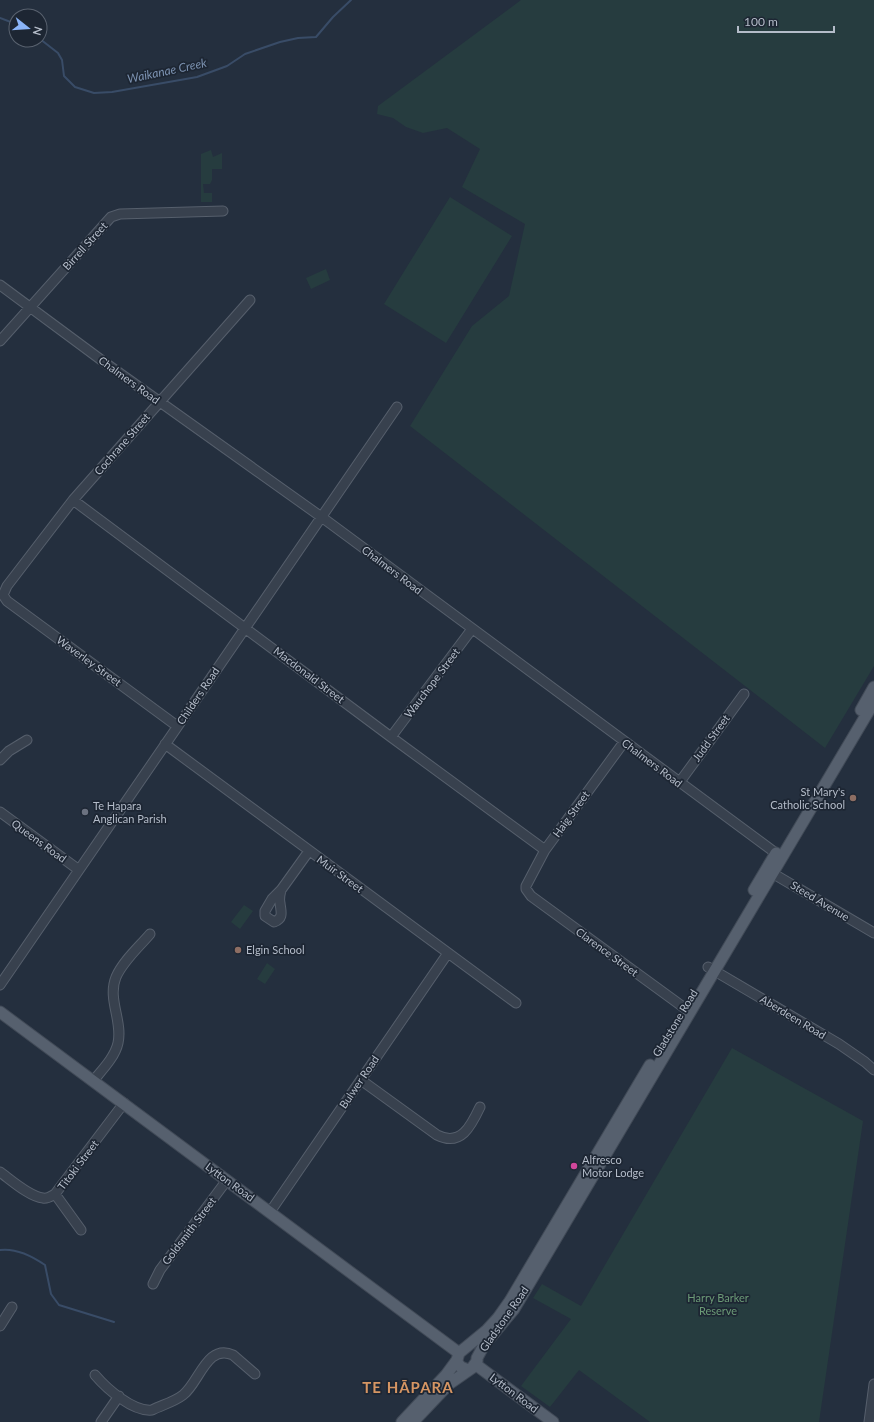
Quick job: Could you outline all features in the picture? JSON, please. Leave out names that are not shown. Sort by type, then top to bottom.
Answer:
[{"type":"main road","name":"Gladstone Road","points":[[413,1422],[449,1384],[474,1364],[488,1339],[514,1309],[687,1010],[873,695]]},
{"type":"main road","name":"Gladstone Road","points":[[402,1422],[446,1375],[460,1354],[498,1318],[510,1301],[687,1010]]},
{"type":"main road","name":"Lytton Road","points":[[0,1012],[460,1354]]},
{"type":"main road","points":[[473,1351],[476,1354],[474,1364],[461,1367],[460,1354],[473,1351]]},
{"type":"main road","name":"Lytton Road","points":[[474,1364],[553,1422]]},
{"type":"street","name":"Birrell Street","points":[[0,341],[106,222],[115,214],[223,211]]},
{"type":"street","name":"Chalmers Road","points":[[0,285],[321,517],[779,856]]},
{"type":"street","name":"Cochrane Street","points":[[3,595],[7,586],[73,500],[250,300]]},
{"type":"street","name":"Childers Road","points":[[0,985],[397,407]]},
{"type":"street","name":"Macdonald Street","points":[[73,500],[545,850]]},
{"type":"street","name":"Waverley Street","points":[[3,595],[7,601],[177,726]]},
{"type":"street","name":"Wauchope Street","points":[[391,737],[472,629]]},
{"type":"street","name":"Judd Street","points":[[679,783],[744,694]]},
{"type":"street","points":[[0,760],[9,750],[27,740]]},
{"type":"street","name":"Haig Street","points":[[526,889],[530,876],[545,850],[624,742]]},
{"type":"street","name":"Muir Street","points":[[165,744],[516,1003]]},
{"type":"street","name":"Queens Road","points":[[0,812],[79,870]]},
{"type":"street","points":[[281,890],[309,851]]},
{"type":"street","name":"Steed Avenue","points":[[770,871],[874,933]]},
{"type":"street","name":"Clarence Street","points":[[526,889],[531,896],[687,1010]]},
{"type":"street","points":[[93,1081],[114,1054],[118,1042],[113,994],[116,977],[124,964],[150,934]]},
{"type":"street","name":"Bulwer Road","points":[[270,1212],[448,953]]},
{"type":"street","name":"Aberdeen Road","points":[[711,969],[839,1044],[874,1070]]},
{"type":"street","points":[[361,1080],[437,1135],[449,1140],[462,1134],[474,1119],[480,1106]]},
{"type":"street","name":"Titoki Street","points":[[0,1172],[33,1195],[49,1198],[55,1194],[124,1103]]},
{"type":"street","name":"Goldsmith Street","points":[[153,1284],[160,1270],[227,1180]]},
{"type":"street","points":[[55,1194],[81,1230]]},
{"type":"street","points":[[0,1326],[12,1307]]},
{"type":"street","points":[[95,1376],[104,1385],[138,1409],[152,1410],[183,1395],[210,1359],[219,1353],[229,1353],[233,1355],[255,1374]]},
{"type":"street","points":[[869,1422],[874,1384]]},
{"type":"street","points":[[101,1422],[119,1396]]},
{"type":"green space","points":[[521,0],[874,0],[874,666],[825,748],[410,426],[472,326],[509,296],[525,224],[462,187],[480,149],[447,128],[423,133],[406,127],[393,118],[377,114],[378,106]]},
{"type":"green space","points":[[211,150],[213,157],[222,153],[222,169],[212,169],[212,180],[210,184],[203,184],[204,193],[212,193],[212,202],[201,202],[201,154]]},
{"type":"green space","points":[[450,197],[512,236],[446,343],[384,304]]},
{"type":"green space","points":[[326,269],[330,280],[311,289],[306,278]]},
{"type":"green space","points":[[244,905],[253,911],[240,929],[231,922]]},
{"type":"green space","points":[[267,963],[275,969],[265,984],[257,979]]},
{"type":"green space","name":"Harry Barker Reserve","points":[[732,1048],[863,1121],[819,1422],[650,1422],[579,1370],[550,1407],[521,1386],[571,1319],[533,1298],[542,1284],[581,1306]]},
{"type":"waterway","name":"Waikanae Creek","points":[[48,45],[58,53],[62,60],[64,76],[75,87],[94,93],[112,92],[197,77],[227,66],[245,54],[280,42],[298,38],[316,37],[333,17],[351,0]]},
{"type":"waterway","name":"Waikanae Creek","points":[[0,18],[8,21]]},
{"type":"waterway","points":[[0,1250],[18,1251],[45,1265],[51,1294],[59,1305],[114,1322]]},
{"type":"place","name":"St Mary's Catholic School","points":[[853,798]]},
{"type":"place","name":"Te Hapara Anglican Parish","points":[[85,812]]},
{"type":"place","name":"Elgin School","points":[[238,950]]},
{"type":"place","name":"Alfresco Motor Lodge","points":[[574,1166]]},
{"type":"district","name":"TE HĀPARA","points":[[408,1388]]}]
